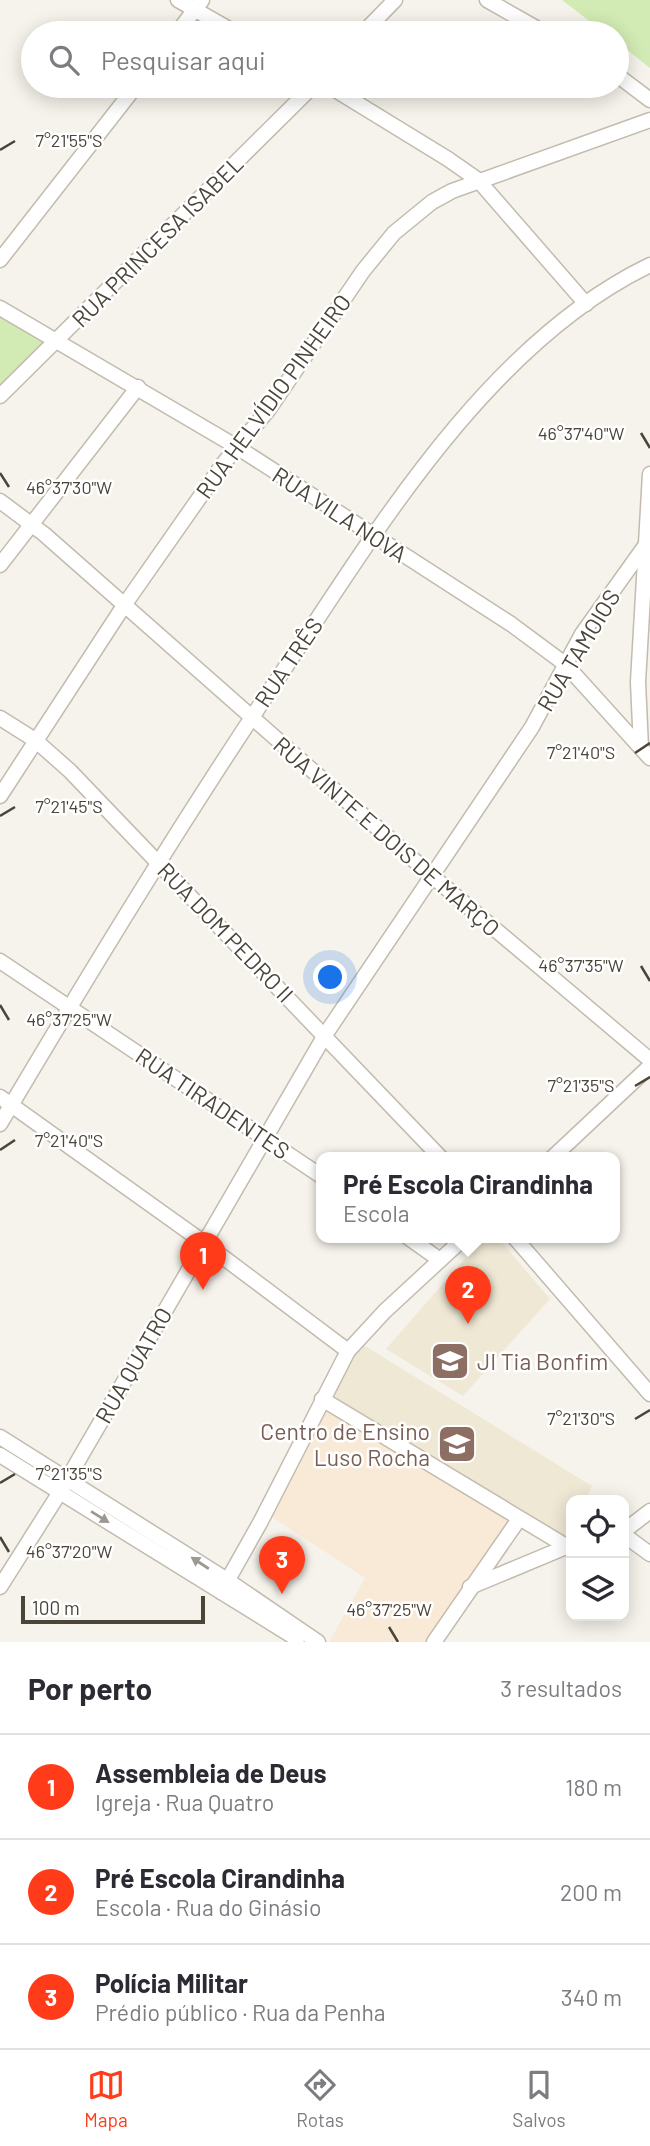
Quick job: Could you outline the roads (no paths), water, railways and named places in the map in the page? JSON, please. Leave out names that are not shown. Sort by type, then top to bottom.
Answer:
[{"type":"street","points":[[178,0],[198,5],[220,21]]},
{"type":"street","points":[[375,21],[395,0]]},
{"type":"street","points":[[487,0],[524,21]]},
{"type":"street","points":[[186,21],[198,5]]},
{"type":"street","points":[[629,84],[650,100]]},
{"type":"street","points":[[0,260],[127,98]]},
{"type":"street","name":"RUA PRINCESA ISABEL","points":[[0,396],[301,98]]},
{"type":"street","points":[[349,98],[478,180],[586,304]]},
{"type":"street","name":"RUA HELVÍDIO PINHEIRO","points":[[0,796],[125,604],[237,447],[269,409],[363,271],[394,233],[432,202],[478,180],[650,120]]},
{"type":"street","name":"RUA TRÊS","points":[[0,1124],[6,1101],[70,1009],[250,719],[373,535],[502,372],[586,304],[650,265]]},
{"type":"street","name":"RUA VILA NOVA","points":[[0,308],[237,447],[511,624],[565,664],[642,748]]},
{"type":"street","points":[[0,565],[138,387]]},
{"type":"street","points":[[642,748],[639,645],[650,474]]},
{"type":"street","name":"RUA VINTE E DOIS DE MARÇO","points":[[0,501],[31,523],[125,604],[250,719],[650,1060]]},
{"type":"street","name":"RUA TAMOIOS","points":[[325,1035],[531,727],[582,634],[645,546]]},
{"type":"street","name":"RUA DOM PEDRO II","points":[[0,718],[35,740],[70,771],[435,1152]]},
{"type":"street","name":"RUA TIRADENTES","points":[[0,961],[316,1173]]},
{"type":"street","name":"RUA QUATRO","points":[[0,1587],[60,1492],[325,1035]]},
{"type":"street","points":[[558,1152],[650,1066]]},
{"type":"street","points":[[6,1101],[203,1242],[348,1351]]},
{"type":"street","points":[[416,1243],[440,1260]]},
{"type":"street","points":[[224,1586],[280,1485],[348,1351],[459,1243]]},
{"type":"street","points":[[518,1243],[650,1394]]},
{"type":"street","points":[[322,1399],[566,1546]]},
{"type":"street","points":[[0,1437],[68,1478],[302,1642]]},
{"type":"street","points":[[0,1455],[318,1642]]},
{"type":"street","points":[[629,1529],[650,1511]]},
{"type":"street","points":[[434,1642],[469,1587],[519,1519]]},
{"type":"street","points":[[629,1537],[650,1554]]},
{"type":"street","points":[[469,1587],[566,1549]]},
{"type":"place","name":"Assembleia de Deus","points":[[203,1290]]},
{"type":"place","name":"Pré Escola Cirandinha","points":[[468,1324]]},
{"type":"place","name":"JI Tia Bonfim","points":[[450,1361]]},
{"type":"place","name":"Centro de Ensino Luso Rocha","points":[[457,1444]]},
{"type":"place","name":"Polícia Militar","points":[[282,1594]]}]
